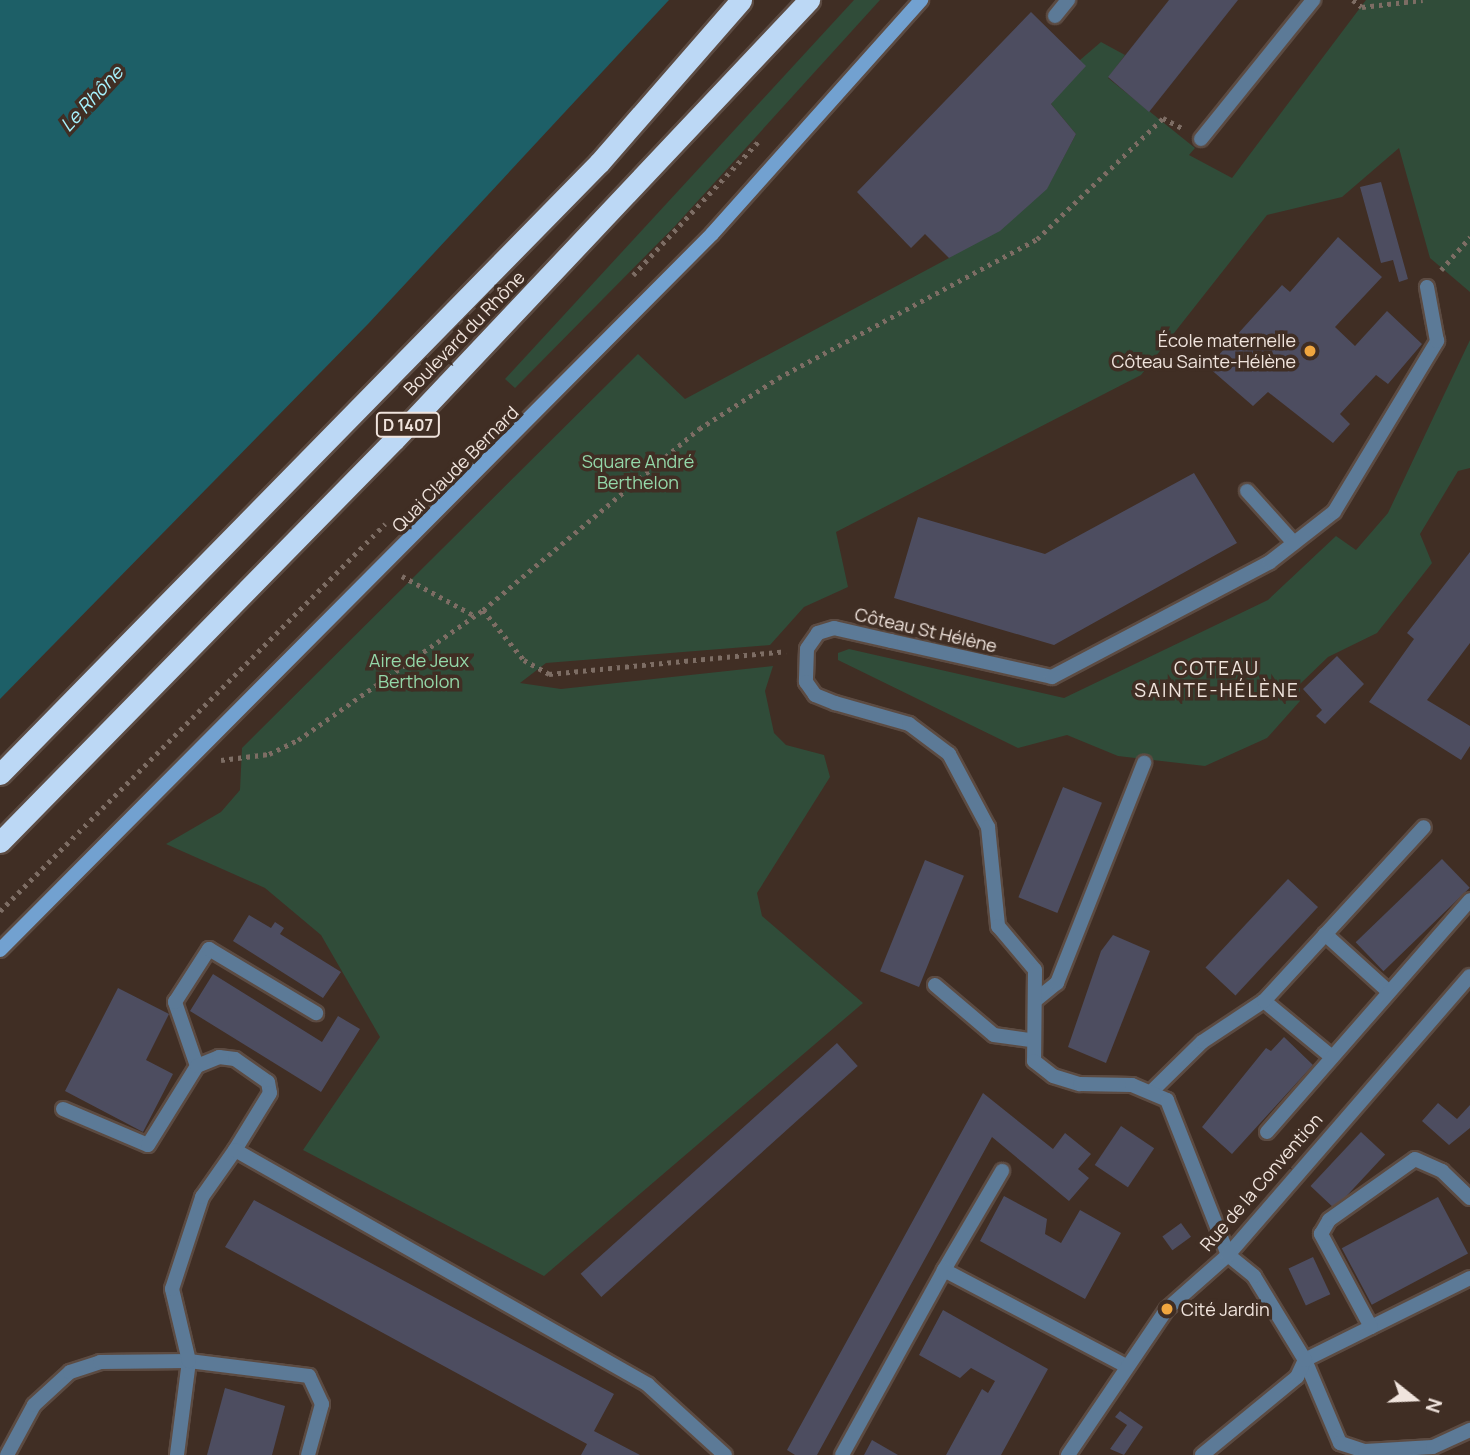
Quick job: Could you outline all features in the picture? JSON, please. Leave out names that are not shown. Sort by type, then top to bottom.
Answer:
[{"type":"highway","name":"Boulevard du Rhône","points":[[0,774],[599,163],[741,0]]},
{"type":"highway","name":"Boulevard du Rhône","points":[[0,842],[394,440],[809,0]]},
{"type":"main road","name":"Quai Claude Bernard","points":[[0,950],[703,244],[921,0]]},
{"type":"street","points":[[1055,16],[1068,0]]},
{"type":"street","points":[[1201,139],[1313,0]]},
{"type":"street","name":"Côteau St Hélène","points":[[807,649],[818,633],[834,628],[1052,677],[1101,656],[1294,543],[1334,512],[1437,341],[1427,287]]},
{"type":"street","points":[[1247,491],[1294,543]]},
{"type":"street","points":[[807,649],[803,667],[814,695],[909,724],[949,754],[965,775],[988,827],[998,926],[1035,970],[1037,999],[1031,1040],[1034,1061],[1053,1076],[1152,1091],[1177,1114],[1206,1210],[1228,1255],[1254,1276],[1305,1360],[1340,1443],[1365,1451],[1433,1447],[1470,1430]]},
{"type":"street","points":[[1037,999],[1057,983],[1144,763]]},
{"type":"street","points":[[1152,1091],[1202,1042],[1264,1000],[1424,827]]},
{"type":"street","points":[[1267,1132],[1470,900]]},
{"type":"street","points":[[1325,934],[1389,992]]},
{"type":"street","points":[[197,1066],[175,1002],[208,949],[316,1013]]},
{"type":"street","name":"Rue de la Convention","points":[[1068,1455],[1124,1365],[1167,1309],[1228,1255],[1470,976]]},
{"type":"street","points":[[935,985],[994,1035],[1031,1040]]},
{"type":"street","points":[[1264,1000],[1332,1057]]},
{"type":"street","points":[[64,1108],[148,1145],[197,1066],[219,1057],[235,1059],[268,1082],[270,1093],[202,1197],[172,1289],[189,1361],[177,1455]]},
{"type":"street","points":[[235,1150],[648,1385],[725,1455]]},
{"type":"street","points":[[1371,1327],[1321,1234],[1329,1220],[1415,1159],[1442,1171],[1470,1198]]},
{"type":"street","points":[[842,1455],[1002,1171]]},
{"type":"street","points":[[944,1270],[1124,1365]]},
{"type":"street","points":[[1202,1455],[1297,1377],[1305,1360],[1470,1278]]},
{"type":"street","points":[[7,1455],[34,1405],[70,1372],[100,1362],[189,1361],[309,1376],[322,1404],[308,1455]]},
{"type":"path","points":[[1353,0],[1362,7],[1423,0]]},
{"type":"path","points":[[190,758],[239,761],[298,740],[483,610],[699,429],[778,378],[1037,239],[1163,118],[1201,139]]},
{"type":"path","points":[[623,286],[769,130]]},
{"type":"path","points":[[1443,268],[1470,237]]},
{"type":"path","points":[[0,911],[388,521]]},
{"type":"path","points":[[384,566],[475,616]]},
{"type":"path","points":[[483,610],[524,660],[549,674],[807,649]]},
{"type":"green space","points":[[854,0],[880,0],[675,226],[515,388],[505,379]]},
{"type":"green space","points":[[1366,0],[1470,0],[1470,292],[1430,258],[1399,148],[1342,197],[1267,215],[1141,375],[836,532],[848,587],[804,607],[770,645],[546,663],[520,683],[561,689],[773,666],[765,691],[774,733],[786,745],[824,755],[830,777],[757,893],[762,916],[863,1003],[544,1276],[303,1150],[380,1037],[321,935],[265,888],[166,844],[221,812],[240,790],[242,748],[638,354],[685,399],[949,258],[1047,188],[1076,134],[1051,104],[1080,60],[1101,42],[1125,55],[1108,78],[1195,148],[1189,155],[1232,178]]},
{"type":"green space","points":[[1470,340],[1470,468],[1458,471],[1420,534],[1432,563],[1377,633],[1328,657],[1300,684],[1300,701],[1267,738],[1205,766],[1118,756],[1067,735],[1018,748],[838,660],[838,653],[849,649],[1064,698],[1268,600],[1336,536],[1356,550],[1388,513]]},
{"type":"water","name":"Le Rhône","points":[[0,0],[669,0],[368,324],[0,699]]},
{"type":"building","points":[[1169,0],[1238,0],[1149,112],[1108,77]]},
{"type":"building","points":[[1031,12],[1086,66],[1051,104],[1076,134],[1047,189],[1000,231],[949,258],[925,234],[911,248],[857,192]]},
{"type":"building","points":[[1381,182],[1408,279],[1399,282],[1393,260],[1381,263],[1360,187]]},
{"type":"building","points":[[1338,237],[1382,277],[1335,327],[1355,346],[1387,311],[1422,344],[1388,384],[1376,375],[1340,414],[1350,424],[1333,443],[1268,392],[1253,406],[1208,367],[1282,285],[1290,292]]},
{"type":"building","points":[[1194,473],[1237,543],[1054,645],[894,598],[918,517],[1045,554]]},
{"type":"building","points":[[1470,552],[1470,643],[1427,700],[1470,726],[1470,746],[1461,760],[1369,702],[1414,639],[1407,633]]},
{"type":"building","points":[[1337,656],[1364,684],[1325,724],[1316,716],[1322,710],[1303,689]]},
{"type":"building","points":[[1063,787],[1102,803],[1057,913],[1018,897]]},
{"type":"building","points":[[1442,859],[1470,888],[1383,971],[1356,942]]},
{"type":"building","points":[[925,860],[964,876],[919,987],[880,971]]},
{"type":"building","points":[[1288,879],[1318,907],[1235,995],[1205,967]]},
{"type":"building","points":[[249,915],[271,928],[275,922],[284,928],[280,934],[341,972],[323,998],[233,941]]},
{"type":"building","points":[[1113,935],[1150,951],[1106,1063],[1068,1047],[1101,951]]},
{"type":"building","points":[[213,974],[322,1042],[338,1016],[360,1029],[321,1092],[190,1011]]},
{"type":"building","points":[[118,988],[169,1014],[146,1060],[173,1074],[143,1132],[65,1091]]},
{"type":"building","points":[[1284,1037],[1313,1065],[1232,1154],[1202,1127],[1266,1048],[1271,1051]]},
{"type":"building","points":[[837,1043],[858,1066],[601,1297],[581,1274]]},
{"type":"building","points":[[983,1093],[1053,1149],[1065,1133],[1091,1154],[1078,1169],[1089,1178],[1069,1201],[992,1137],[817,1455],[795,1455],[787,1450]]},
{"type":"building","points":[[1438,1103],[1457,1119],[1470,1105],[1470,1128],[1449,1145],[1422,1121]]},
{"type":"building","points":[[1121,1126],[1154,1148],[1128,1187],[1095,1165]]},
{"type":"building","points":[[1361,1132],[1385,1155],[1335,1209],[1311,1186]]},
{"type":"building","points":[[1004,1196],[1047,1219],[1045,1234],[1061,1243],[1080,1210],[1121,1233],[1085,1299],[980,1241]]},
{"type":"building","points":[[1438,1197],[1468,1254],[1372,1305],[1342,1248]]},
{"type":"building","points":[[254,1200],[614,1394],[594,1431],[640,1455],[581,1455],[587,1444],[225,1247]]},
{"type":"building","points":[[1181,1223],[1191,1237],[1172,1250],[1162,1237]]},
{"type":"building","points":[[1313,1257],[1330,1294],[1306,1306],[1289,1268]]},
{"type":"building","points":[[943,1310],[1048,1369],[1001,1455],[946,1455],[982,1389],[988,1393],[995,1381],[971,1368],[960,1378],[919,1355]]},
{"type":"building","points":[[225,1388],[285,1406],[272,1455],[207,1455]]},
{"type":"building","points":[[1120,1411],[1143,1427],[1124,1455],[1110,1449],[1127,1425],[1115,1417]]},
{"type":"building","points":[[872,1440],[898,1455],[864,1455]]},
{"type":"place","name":"École maternelle Côteau Sainte-Hélène","points":[[1310,351]]},
{"type":"place","name":"Cité Jardin","points":[[1167,1309]]},
{"type":"district","name":"COTEAU SAINTE-HÉLÈNE","points":[[1217,680]]},
{"type":"park label","name":"Square André Berthelon","points":[[638,472]]},
{"type":"park label","name":"Aire de Jeux Bertholon","points":[[419,671]]}]
